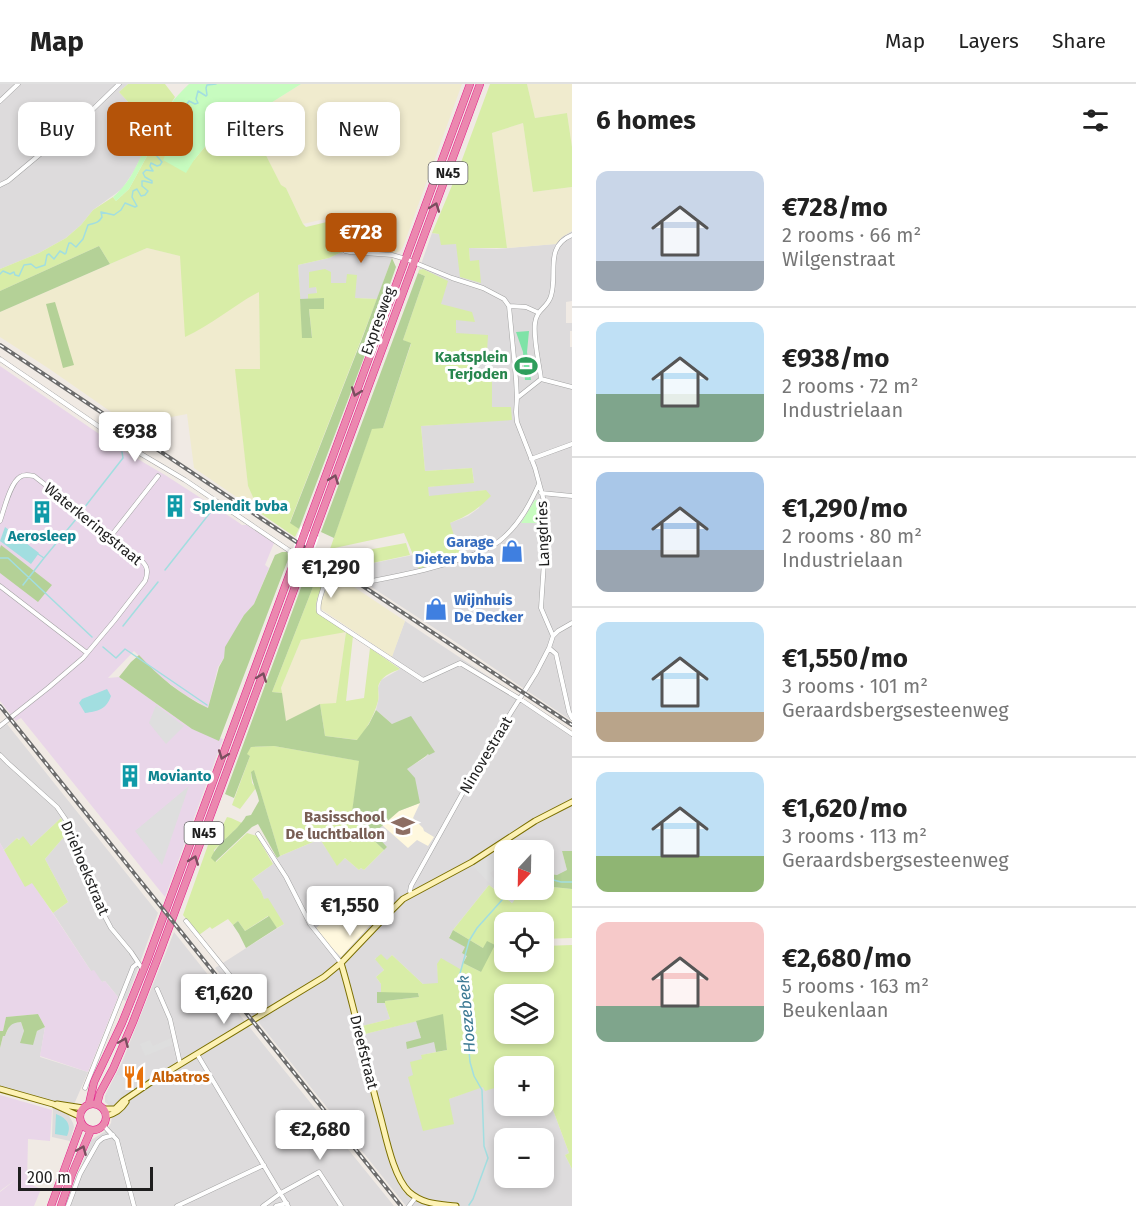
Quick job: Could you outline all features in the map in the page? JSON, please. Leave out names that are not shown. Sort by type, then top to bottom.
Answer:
[{"type":"highway","name":"Expresweg","points":[[147,961],[470,84]]},
{"type":"highway","name":"Expresweg","points":[[90,1105],[100,1093],[118,1058],[160,952],[480,84]]},
{"type":"highway","name":"N45","points":[[90,1105],[94,1082],[122,1023],[147,961]]},
{"type":"highway","points":[[51,1206],[80,1120],[90,1105],[105,1113],[103,1125],[96,1130],[84,1127],[80,1120]]},
{"type":"highway","points":[[61,1206],[91,1130]]},
{"type":"main road","points":[[105,1113],[154,1080],[311,986],[341,963],[394,908],[411,894],[471,862],[535,821],[572,802]]},
{"type":"main road","name":"Dreefstraat","points":[[341,963],[397,1176],[416,1197]]},
{"type":"main road","points":[[0,1089],[53,1104],[80,1120]]},
{"type":"main road","points":[[53,1104],[90,1105]]},
{"type":"main road","points":[[416,1197],[434,1204],[456,1206]]},
{"type":"street","points":[[0,101],[18,84]]},
{"type":"street","points":[[0,186],[87,115],[119,84]]},
{"type":"street","points":[[541,379],[535,327],[537,312],[551,297],[556,249],[564,238],[572,235]]},
{"type":"street","points":[[342,247],[345,251],[350,252],[392,255],[406,259],[495,293],[509,306],[526,307],[537,312]]},
{"type":"street","name":"Langdries","points":[[509,306],[517,422],[544,501],[545,546],[541,608],[553,636]]},
{"type":"street","points":[[0,359],[126,445],[186,480],[324,574],[326,579],[318,605],[320,612],[423,680],[460,663],[572,734]]},
{"type":"street","points":[[517,398],[541,379]]},
{"type":"street","points":[[541,379],[572,387]]},
{"type":"street","points":[[531,459],[572,444]]},
{"type":"street","name":"Waterkeringstraat","points":[[0,521],[14,483],[21,476],[34,476],[143,562],[147,566],[148,573],[145,581],[87,653],[0,726]]},
{"type":"street","points":[[111,536],[158,476]]},
{"type":"street","points":[[372,581],[452,563],[491,547],[504,538],[516,524],[531,503],[539,483]]},
{"type":"street","points":[[541,493],[572,496]]},
{"type":"street","points":[[0,585],[87,653]]},
{"type":"street","points":[[553,636],[572,623]]},
{"type":"street","name":"Ninovestraat","points":[[411,894],[411,886],[439,835],[481,760],[520,699],[549,648],[553,636]]},
{"type":"street","points":[[549,648],[556,654],[572,718]]},
{"type":"street","name":"Driehoekstraat","points":[[0,755],[28,783],[57,807],[66,820],[96,899],[111,928],[143,971]]},
{"type":"street","points":[[258,834],[286,877],[310,924],[341,963]]},
{"type":"street","points":[[186,921],[262,1015]]},
{"type":"street","points":[[85,1088],[133,967],[147,961]]},
{"type":"street","points":[[157,989],[170,1019],[181,1064]]},
{"type":"street","points":[[197,1054],[288,1204],[276,1206]]},
{"type":"street","points":[[103,1125],[119,1145],[134,1206]]},
{"type":"street","points":[[68,1206],[80,1174],[98,1142],[113,1135]]},
{"type":"street","points":[[177,1206],[264,1165]]},
{"type":"street","points":[[263,1206],[319,1172],[340,1206]]},
{"type":"street","points":[[409,1206],[416,1197]]},
{"type":"shaded area","points":[[0,84],[128,84],[119,92],[128,102],[107,102],[107,156],[141,156],[122,189],[93,210],[66,238],[39,253],[0,269]]},
{"type":"shaded area","points":[[301,84],[462,84],[400,251],[395,253],[345,249],[332,219],[303,224],[286,188],[281,186],[266,156],[305,156],[305,102],[272,102]]},
{"type":"shaded area","points":[[527,84],[572,84],[572,147],[567,113],[535,118]]},
{"type":"shaded area","points":[[523,123],[533,192],[572,187],[572,231],[556,244],[507,248],[492,133]]},
{"type":"shaded area","points":[[572,231],[572,301],[566,302],[566,323],[572,323],[570,347],[572,347],[572,721],[347,571],[349,568],[413,555],[419,569],[450,523],[468,516],[479,508],[486,490],[429,497],[427,487],[474,482],[472,468],[425,471],[421,426],[512,419],[492,408],[477,381],[477,363],[481,363],[477,361],[477,353],[455,333],[456,320],[441,304],[423,269],[419,270],[432,233],[439,234],[456,244],[480,282],[479,261],[470,261],[469,248],[497,249],[555,244],[561,237]]},
{"type":"shaded area","points":[[147,248],[181,256],[229,309],[259,291],[260,369],[236,369],[248,486],[260,513],[194,468],[187,414],[130,425],[0,337],[0,312]]},
{"type":"shaded area","points":[[342,252],[343,254],[392,258],[377,299],[355,298],[346,283],[331,283],[310,287],[316,287],[317,294],[308,294],[308,299],[300,299],[298,265],[329,258]]},
{"type":"shaded area","points":[[0,366],[124,451],[274,543],[265,565],[269,568],[254,604],[244,615],[218,667],[208,708],[185,695],[158,675],[134,651],[108,678],[119,677],[192,729],[223,739],[165,897],[21,718],[16,721],[0,701]]},
{"type":"shaded area","points":[[342,579],[405,621],[392,657],[321,609],[320,605],[326,588]]},
{"type":"shaded area","points":[[405,621],[572,732],[572,851],[562,851],[567,872],[557,875],[554,875],[554,840],[494,840],[494,889],[489,885],[449,937],[465,947],[467,956],[460,969],[437,964],[439,984],[423,984],[392,955],[387,961],[375,958],[384,970],[376,977],[381,984],[378,1003],[385,1003],[390,1019],[363,1026],[365,1034],[416,1021],[421,1038],[434,1042],[436,1052],[422,1055],[414,1076],[409,1077],[449,1099],[483,1086],[486,1090],[494,1088],[494,1116],[554,1116],[554,1113],[569,1153],[565,1155],[572,1169],[572,1206],[406,1206],[215,968],[284,924],[264,900],[261,891],[252,879],[273,864],[272,861],[320,839],[337,865],[345,858],[359,870],[361,868],[364,870],[387,847],[373,833],[399,811],[406,769],[434,752],[392,724],[376,710],[381,680],[400,669],[390,661]]},
{"type":"shaded area","points":[[346,631],[336,704],[320,704],[286,722],[281,688],[301,640]]},
{"type":"shaded area","points":[[156,705],[184,726],[166,744],[149,723]]},
{"type":"shaded area","points":[[7,724],[158,913],[126,1001],[118,997],[105,981],[102,982],[91,971],[53,913],[68,902],[45,859],[68,832],[61,818],[31,846],[17,838],[4,850],[0,843],[0,729]]},
{"type":"shaded area","points":[[189,786],[177,821],[162,865],[135,831]]},
{"type":"shaded area","name":"Basisschool De luchtballon","points":[[420,803],[413,818],[424,831],[434,837],[428,846],[417,840],[408,848],[382,825],[399,811]]},
{"type":"shaded area","points":[[0,843],[25,886],[32,882],[91,971],[94,970],[102,982],[105,981],[118,997],[88,1072],[40,1056],[45,1027],[38,1014],[6,1017],[3,1031],[0,1031]]},
{"type":"shaded area","points":[[494,852],[494,870],[490,873],[494,879],[494,887],[490,884],[473,866]]},
{"type":"shaded area","points":[[350,899],[373,922],[341,957],[316,928]]},
{"type":"shaded area","points":[[174,932],[394,1206],[67,1206],[91,1140],[106,1131],[111,1123],[110,1106],[105,1102],[105,1096],[122,1062]]},
{"type":"shaded area","points":[[21,1022],[32,1045],[37,1031],[45,1027],[40,1057],[88,1072],[69,1116],[74,1127],[70,1141],[52,1137],[53,1104],[0,1086],[0,1048],[3,1036],[10,1025]]},
{"type":"shaded area","points":[[171,1038],[172,1045],[145,1056],[140,1044],[150,1040],[153,1046]]},
{"type":"shaded area","points":[[117,1075],[123,1076],[129,1087],[121,1093],[123,1096],[113,1103],[109,1102],[106,1094]]},
{"type":"shaded area","points":[[0,1095],[52,1110],[50,1141],[28,1139],[27,1183],[41,1189],[34,1206],[0,1206],[0,1192],[19,1177],[0,1191]]},
{"type":"green space","points":[[128,84],[165,84],[175,97],[172,102],[128,102],[119,92]]},
{"type":"green space","points":[[189,84],[301,84],[273,102],[205,102],[205,147],[186,173],[163,160],[165,156],[193,156],[193,102],[172,102]]},
{"type":"green space","points":[[490,84],[527,84],[535,118],[567,113],[572,147],[572,187],[533,192],[523,123],[492,133],[507,248],[469,248],[470,261],[479,260],[481,283],[460,277],[456,244],[441,245],[439,234],[432,233]]},
{"type":"green space","points":[[205,147],[205,156],[266,156],[281,185],[286,188],[303,224],[306,227],[331,223],[342,252],[329,258],[298,265],[303,338],[312,337],[309,309],[324,309],[324,298],[308,299],[308,294],[317,293],[316,287],[309,288],[309,272],[325,269],[331,272],[331,283],[346,283],[347,274],[357,275],[355,298],[377,299],[290,522],[299,529],[295,537],[260,513],[248,486],[235,369],[260,369],[259,292],[185,337],[180,256],[147,248],[110,264],[99,246],[0,291],[0,269],[39,253],[66,238],[93,210],[113,197],[116,201],[129,189],[147,156],[193,156],[194,160]]},
{"type":"green space","points":[[140,156],[147,156],[129,189],[116,201],[113,197],[132,174]]},
{"type":"green space","points":[[99,246],[110,264],[0,312],[0,291]]},
{"type":"green space","points":[[392,258],[396,267],[299,529],[290,523]]},
{"type":"green space","points":[[423,269],[448,281],[441,304],[472,312],[475,322],[456,320],[456,333],[488,335],[487,352],[477,353],[477,359],[471,359],[471,369],[477,369],[477,381],[492,381],[492,407],[511,407],[512,420],[421,426],[425,471],[472,468],[474,483],[428,487],[429,496],[486,490],[491,496],[472,512],[450,523],[461,557],[419,569],[404,533],[330,549],[372,428],[383,428],[411,344],[403,340],[425,276],[418,273]]},
{"type":"green space","points":[[418,273],[425,276],[403,340],[411,343],[383,428],[372,429],[334,538],[321,532]]},
{"type":"green space","points":[[324,298],[324,309],[309,309],[312,338],[302,338],[300,299]]},
{"type":"green space","points":[[55,302],[74,365],[63,368],[46,304]]},
{"type":"green space","name":"Kaatsplein Terjoden","points":[[529,331],[527,352],[531,380],[525,380],[523,352],[516,332]]},
{"type":"green space","points":[[535,500],[540,501],[542,523],[521,523]]},
{"type":"green space","points":[[406,543],[410,555],[349,568],[345,554]]},
{"type":"green space","points":[[1,545],[52,585],[38,602],[0,573]]},
{"type":"green space","points":[[287,552],[289,557],[219,741],[192,729],[119,677],[139,655],[171,685],[208,708],[219,667],[224,658],[225,647],[244,615],[254,604],[275,555]]},
{"type":"green space","points":[[309,566],[322,577],[323,581],[316,603],[316,611],[353,636],[346,701],[364,698],[370,648],[400,669],[380,682],[374,712],[358,740],[325,736],[320,704],[336,703],[346,632],[301,640],[281,688],[282,693],[272,692],[315,582],[314,573]]},
{"type":"green space","points":[[309,566],[314,573],[315,582],[272,692],[282,693],[286,721],[320,704],[325,736],[357,740],[376,710],[392,724],[411,716],[435,752],[428,754],[407,769],[415,778],[420,803],[399,811],[374,833],[387,847],[384,850],[351,819],[359,761],[274,746],[251,747],[247,754],[250,756],[234,798],[225,794]]},
{"type":"green space","points":[[274,746],[360,761],[351,819],[384,850],[364,870],[361,868],[359,870],[345,858],[337,866],[320,839],[280,856],[254,771],[251,773],[252,783],[256,788],[240,809],[232,805],[250,756],[246,754],[251,747]]},
{"type":"green space","points":[[254,770],[280,856],[277,858],[258,824],[215,862],[211,858],[214,852],[246,816],[251,815],[259,801],[251,772]]},
{"type":"green space","points":[[227,817],[242,823],[214,850],[216,862],[247,833],[257,836],[273,864],[252,879],[264,899],[268,898],[284,924],[277,928],[268,916],[245,931],[238,921],[233,925],[228,919],[199,935],[183,915],[213,831],[219,833]]},
{"type":"green space","points":[[61,818],[68,832],[45,859],[68,902],[53,913],[32,883],[25,887],[4,850],[17,838],[19,840],[23,836],[31,846]]},
{"type":"green space","points":[[562,851],[572,851],[572,889],[554,887],[554,875],[567,870]]},
{"type":"green space","points":[[489,885],[494,889],[494,900],[508,900],[512,903],[514,900],[554,900],[554,887],[572,889],[572,938],[554,939],[554,912],[494,912],[494,972],[554,972],[554,946],[572,945],[572,1169],[565,1155],[569,1153],[554,1113],[554,1056],[494,1056],[494,1088],[485,1091],[483,1087],[449,1099],[454,1124],[423,1131],[408,1077],[413,1075],[410,1062],[422,1059],[421,1055],[447,1050],[442,1015],[365,1034],[362,1026],[390,1019],[384,1001],[419,997],[418,993],[381,993],[381,984],[376,977],[384,970],[375,959],[381,954],[387,960],[392,955],[423,984],[438,983],[437,964],[441,958],[460,969],[463,963],[481,972],[483,948],[453,930]]},
{"type":"green space","points":[[269,916],[277,928],[246,948],[233,925],[238,921],[245,931]]},
{"type":"green space","points":[[453,930],[483,948],[487,941],[494,944],[481,972],[463,963],[467,956],[462,953],[465,947],[449,938]]},
{"type":"green space","points":[[377,992],[418,993],[419,997],[377,1003]]},
{"type":"green space","points":[[38,1014],[45,1027],[37,1031],[33,1045],[20,1043],[24,1031],[21,1022],[10,1026],[3,1036],[0,1048],[0,1031],[3,1031],[6,1017]]},
{"type":"green space","points":[[443,1014],[447,1050],[436,1052],[434,1042],[407,1049],[406,1042],[421,1038],[416,1021]]},
{"type":"water","points":[[5,527],[39,553],[31,564],[0,541]]},
{"type":"water","points":[[107,689],[111,696],[107,704],[98,710],[85,713],[79,703],[82,699]]},
{"type":"water","points":[[56,1114],[68,1122],[67,1136],[55,1134]]},
{"type":"pier","points":[[301,526],[319,537],[307,572],[289,559]]},
{"type":"waterway","points":[[193,103],[198,103],[196,99],[198,91],[206,96],[207,85],[216,84]]},
{"type":"waterway","points":[[0,274],[3,271],[10,274],[14,272],[19,276],[24,265],[31,264],[36,268],[45,265],[47,255],[49,254],[54,259],[60,251],[66,253],[69,243],[76,247],[83,239],[88,225],[100,220],[101,212],[114,215],[125,203],[137,206],[132,197],[133,191],[137,189],[141,196],[148,191],[142,186],[142,181],[152,183],[152,181],[143,173],[146,170],[153,171],[151,163],[160,165],[162,162],[157,156]]},
{"type":"waterway","points":[[84,508],[123,458],[122,452]]},
{"type":"waterway","points":[[165,570],[213,509]]},
{"type":"waterway","points":[[38,554],[44,558],[77,518]]},
{"type":"waterway","points":[[0,558],[8,558],[92,637]]},
{"type":"waterway","points":[[23,585],[44,558]]},
{"type":"waterway","points":[[123,626],[158,582]]},
{"type":"waterway","points":[[103,647],[116,658],[125,649],[207,705]]},
{"type":"waterway","name":"Hoezebeek","points":[[554,880],[572,882]]},
{"type":"waterway","name":"Hoezebeek","points":[[469,1205],[488,1158],[484,1146],[482,1090],[474,1076],[470,1062],[466,1016],[459,977],[469,941],[477,928],[502,900]]},
{"type":"railway","points":[[0,345],[572,725]]},
{"type":"railway","points":[[0,706],[401,1206]]},
{"type":"place","name":"Kaatsplein Terjoden","points":[[526,366]]},
{"type":"place","name":"Splendit bvba","points":[[175,506]]},
{"type":"place","name":"Aerosleep","points":[[42,512]]},
{"type":"place","name":"Garage Dieter bvba","points":[[512,551]]},
{"type":"place","name":"Wijnhuis De Decker","points":[[436,609]]},
{"type":"place","name":"Movianto","points":[[130,776]]},
{"type":"place","name":"Basisschool De luchtballon","points":[[403,826]]},
{"type":"place","name":"Albatros","points":[[134,1077]]}]
